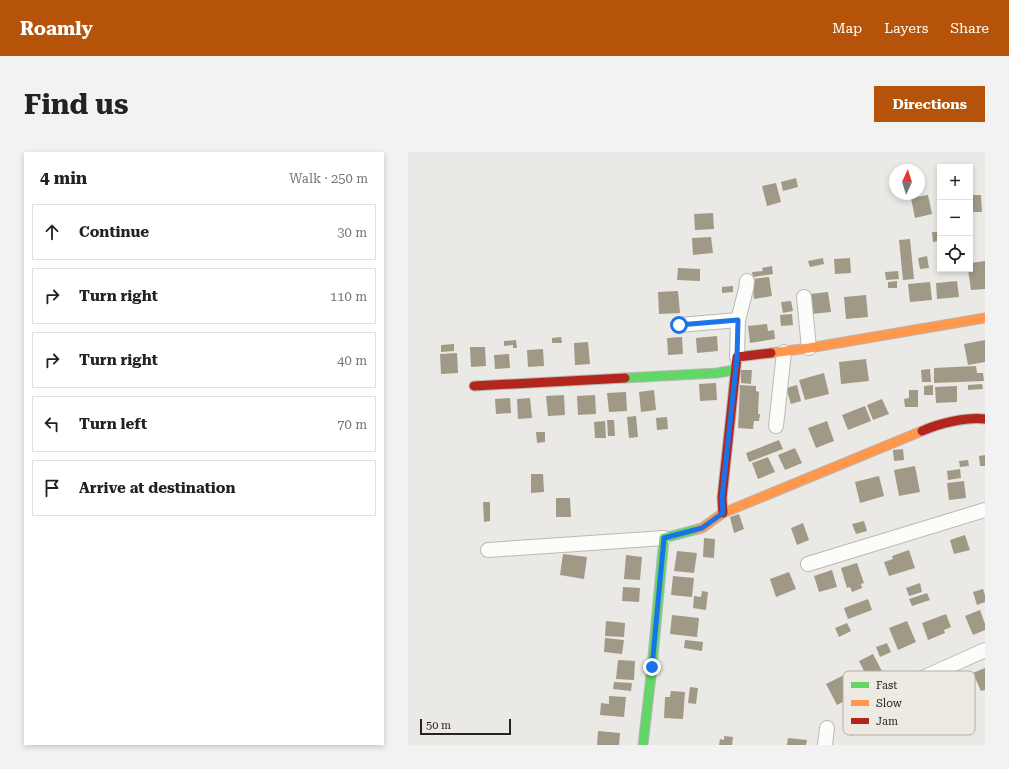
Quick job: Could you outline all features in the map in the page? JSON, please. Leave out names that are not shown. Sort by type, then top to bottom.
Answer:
[{"type":"street","points":[[723,513],[722,498],[736,364],[738,320],[747,281]]},
{"type":"street","points":[[804,297],[809,348]]},
{"type":"street","points":[[474,386],[716,373],[736,364],[784,352],[985,318]]},
{"type":"street","points":[[679,325],[738,320]]},
{"type":"street","points":[[776,426],[784,352]]},
{"type":"street","points":[[488,550],[664,538],[702,528],[723,513],[933,426],[975,418],[985,419]]},
{"type":"street","points":[[808,564],[985,510]]},
{"type":"street","points":[[643,745],[664,538]]},
{"type":"street","points":[[938,671],[985,650]]},
{"type":"street","points":[[825,745],[827,728]]},
{"type":"building","points":[[796,178],[798,187],[783,191],[781,182]]},
{"type":"building","points":[[776,183],[781,202],[767,206],[762,186]]},
{"type":"building","points":[[928,195],[932,214],[915,218],[911,200],[925,200],[925,196]]},
{"type":"building","points":[[973,195],[981,195],[982,212],[973,212]]},
{"type":"building","points":[[713,213],[714,229],[695,230],[694,214]]},
{"type":"building","points":[[932,232],[937,232],[937,241],[933,242]]},
{"type":"building","points":[[711,237],[713,253],[693,255],[692,238]]},
{"type":"building","points":[[910,239],[914,279],[903,280],[899,240]]},
{"type":"building","points":[[927,256],[929,268],[920,269],[918,258]]},
{"type":"building","points":[[823,258],[824,264],[810,267],[808,261]]},
{"type":"building","points":[[850,258],[851,273],[835,274],[834,259]]},
{"type":"building","points":[[985,261],[985,289],[971,290],[968,272],[973,272],[973,263]]},
{"type":"building","points":[[772,266],[773,274],[753,277],[752,272],[763,271],[762,268]]},
{"type":"building","points":[[678,268],[700,269],[700,281],[677,280]]},
{"type":"building","points":[[898,271],[899,279],[886,280],[885,272]]},
{"type":"building","points":[[769,277],[772,296],[754,299],[752,279]]},
{"type":"building","points":[[897,281],[897,288],[888,288],[888,282]]},
{"type":"building","points":[[957,281],[959,297],[937,299],[936,283]]},
{"type":"building","points":[[930,282],[932,300],[910,302],[908,284]]},
{"type":"building","points":[[733,286],[733,292],[722,293],[722,287]]},
{"type":"building","points":[[678,291],[680,313],[659,314],[658,292]]},
{"type":"building","points":[[828,292],[831,312],[812,314],[810,294]]},
{"type":"building","points":[[866,295],[868,317],[846,319],[844,297]]},
{"type":"building","points":[[791,301],[793,311],[783,313],[781,302]]},
{"type":"building","points":[[792,314],[793,325],[781,326],[780,315]]},
{"type":"building","points":[[767,324],[768,331],[774,330],[775,339],[750,343],[748,326]]},
{"type":"building","points":[[717,336],[718,351],[697,353],[696,338]]},
{"type":"building","points":[[561,337],[562,343],[552,343],[552,338]]},
{"type":"building","points":[[682,337],[683,354],[668,355],[667,338]]},
{"type":"building","points":[[516,340],[517,348],[513,348],[513,345],[504,346],[504,341]]},
{"type":"building","points":[[985,340],[985,362],[968,365],[964,344]]},
{"type":"building","points":[[588,342],[590,364],[575,365],[574,343]]},
{"type":"building","points":[[454,344],[454,351],[441,352],[441,345]]},
{"type":"building","points":[[470,347],[485,347],[486,366],[471,367]]},
{"type":"building","points":[[543,349],[544,366],[528,367],[527,350]]},
{"type":"building","points":[[457,353],[458,373],[441,374],[440,354]]},
{"type":"building","points":[[509,354],[510,368],[495,369],[494,355]]},
{"type":"building","points":[[866,359],[869,381],[841,384],[839,362]]},
{"type":"building","points":[[976,366],[977,373],[983,373],[984,381],[934,383],[934,368]]},
{"type":"building","points":[[930,369],[931,382],[922,382],[921,370]]},
{"type":"building","points":[[741,370],[752,370],[751,384],[741,383]]},
{"type":"building","points":[[824,373],[829,394],[805,400],[799,380]]},
{"type":"building","points":[[716,383],[717,400],[700,401],[699,384]]},
{"type":"building","points":[[982,384],[983,389],[968,390],[968,385]]},
{"type":"building","points":[[740,385],[756,386],[756,391],[759,392],[759,421],[754,421],[753,429],[738,428]]},
{"type":"building","points":[[797,385],[801,401],[791,404],[786,388]]},
{"type":"building","points":[[933,385],[933,395],[924,395],[924,386]]},
{"type":"building","points":[[957,386],[957,402],[936,403],[935,387]]},
{"type":"building","points":[[654,390],[656,410],[641,412],[639,392]]},
{"type":"building","points":[[909,390],[918,390],[918,407],[905,407],[904,399],[909,398]]},
{"type":"building","points":[[626,392],[627,411],[609,412],[607,393]]},
{"type":"building","points":[[564,395],[565,415],[548,416],[546,396]]},
{"type":"building","points":[[595,395],[596,414],[578,415],[577,396]]},
{"type":"building","points":[[510,398],[511,413],[496,414],[495,399]]},
{"type":"building","points":[[530,398],[532,418],[518,419],[517,399]]},
{"type":"building","points":[[882,399],[889,414],[873,420],[867,405]]},
{"type":"building","points":[[865,406],[871,421],[848,430],[842,415]]},
{"type":"building","points":[[636,416],[638,437],[629,438],[627,417]]},
{"type":"building","points":[[667,417],[668,429],[657,430],[656,418]]},
{"type":"building","points":[[607,420],[614,420],[615,436],[608,436]]},
{"type":"building","points":[[605,421],[606,438],[595,438],[594,422]]},
{"type":"building","points":[[827,421],[834,441],[816,448],[808,428]]},
{"type":"building","points":[[536,432],[545,432],[545,442],[537,443]]},
{"type":"building","points":[[779,440],[783,449],[749,462],[746,453]]},
{"type":"building","points":[[795,448],[802,463],[785,470],[778,455]]},
{"type":"building","points":[[903,449],[904,460],[894,461],[893,450]]},
{"type":"building","points":[[985,455],[985,466],[980,466],[979,456]]},
{"type":"building","points":[[768,457],[775,472],[758,479],[752,463]]},
{"type":"building","points":[[968,460],[969,466],[960,467],[959,461]]},
{"type":"building","points":[[915,466],[920,492],[899,496],[894,470]]},
{"type":"building","points":[[960,469],[961,478],[948,480],[947,471]]},
{"type":"building","points":[[531,474],[543,474],[544,492],[531,493]]},
{"type":"building","points":[[879,476],[884,496],[860,503],[855,482]]},
{"type":"building","points":[[964,481],[966,498],[949,500],[947,483]]},
{"type":"building","points":[[556,498],[570,498],[571,517],[556,517]]},
{"type":"building","points":[[483,502],[490,502],[490,521],[484,522]]},
{"type":"building","points":[[739,514],[744,529],[734,533],[730,517]]},
{"type":"building","points":[[864,521],[867,531],[856,534],[852,524]]},
{"type":"building","points":[[803,523],[809,540],[797,545],[791,528]]},
{"type":"building","points":[[965,535],[970,550],[954,554],[950,540]]},
{"type":"building","points":[[704,538],[715,539],[714,558],[703,557]]},
{"type":"building","points":[[909,550],[915,568],[889,576],[884,562],[893,559],[892,556]]},
{"type":"building","points":[[677,551],[697,553],[694,573],[674,571]]},
{"type":"building","points":[[563,554],[587,557],[584,579],[560,575]]},
{"type":"building","points":[[626,555],[642,557],[640,580],[624,579]]},
{"type":"building","points":[[857,563],[864,583],[861,584],[862,588],[852,592],[850,587],[847,588],[841,568]]},
{"type":"building","points":[[832,570],[837,587],[819,592],[814,576]]},
{"type":"building","points":[[789,572],[796,589],[776,597],[770,579]]},
{"type":"building","points":[[673,576],[694,578],[692,597],[671,595]]},
{"type":"building","points":[[920,583],[922,592],[909,596],[906,588]]},
{"type":"building","points":[[623,587],[640,588],[639,602],[622,601]]},
{"type":"building","points":[[983,589],[985,602],[977,605],[973,592]]},
{"type":"building","points":[[702,591],[708,592],[706,610],[693,608],[694,596],[701,597]]},
{"type":"building","points":[[927,593],[930,600],[912,606],[909,599]]},
{"type":"building","points":[[868,599],[872,610],[848,619],[844,608]]},
{"type":"building","points":[[980,610],[985,624],[985,630],[973,635],[965,616]]},
{"type":"building","points":[[946,614],[951,627],[944,630],[945,633],[928,640],[922,623]]},
{"type":"building","points":[[672,615],[699,618],[697,637],[670,634]]},
{"type":"building","points":[[606,621],[625,623],[624,637],[605,636]]},
{"type":"building","points":[[907,621],[916,642],[898,650],[889,628]]},
{"type":"building","points":[[847,623],[851,631],[839,637],[835,628]]},
{"type":"building","points":[[605,638],[624,640],[622,654],[604,652]]},
{"type":"building","points":[[685,640],[703,642],[702,651],[684,648]]},
{"type":"building","points":[[887,643],[891,652],[880,657],[876,647]]},
{"type":"building","points":[[873,654],[882,671],[864,671],[859,661]]},
{"type":"building","points":[[618,660],[635,661],[634,680],[616,679]]},
{"type":"building","points":[[985,668],[985,690],[981,691],[975,678],[975,672]]},
{"type":"building","points":[[843,676],[843,702],[837,705],[826,684]]},
{"type":"building","points":[[614,682],[632,683],[631,691],[613,689]]},
{"type":"building","points":[[690,687],[698,688],[696,704],[688,703]]},
{"type":"building","points":[[671,691],[685,692],[683,719],[664,718],[665,697],[670,697]]},
{"type":"building","points":[[609,696],[626,697],[624,717],[600,715],[601,703],[609,704]]},
{"type":"building","points":[[598,731],[620,733],[619,745],[597,745]]},
{"type":"building","points":[[724,736],[733,737],[732,745],[719,745],[720,739],[724,740]]},
{"type":"building","points":[[788,738],[807,740],[806,745],[787,745]]},
{"type":"traffic: fast","points":[[625,378],[717,373],[734,370]]},
{"type":"traffic: fast","points":[[643,745],[664,538],[698,529]]},
{"type":"traffic: slow","points":[[771,353],[985,318]]},
{"type":"traffic: slow","points":[[698,529],[702,528],[723,513],[922,431]]},
{"type":"traffic: jam","points":[[723,513],[722,498],[737,357],[771,353]]},
{"type":"traffic: jam","points":[[474,386],[625,378]]},
{"type":"traffic: jam","points":[[922,431],[953,421],[985,419]]},
{"type":"route","points":[[652,667],[664,538],[702,528],[723,513],[722,498],[734,370],[737,357],[738,320],[679,325]]}]
